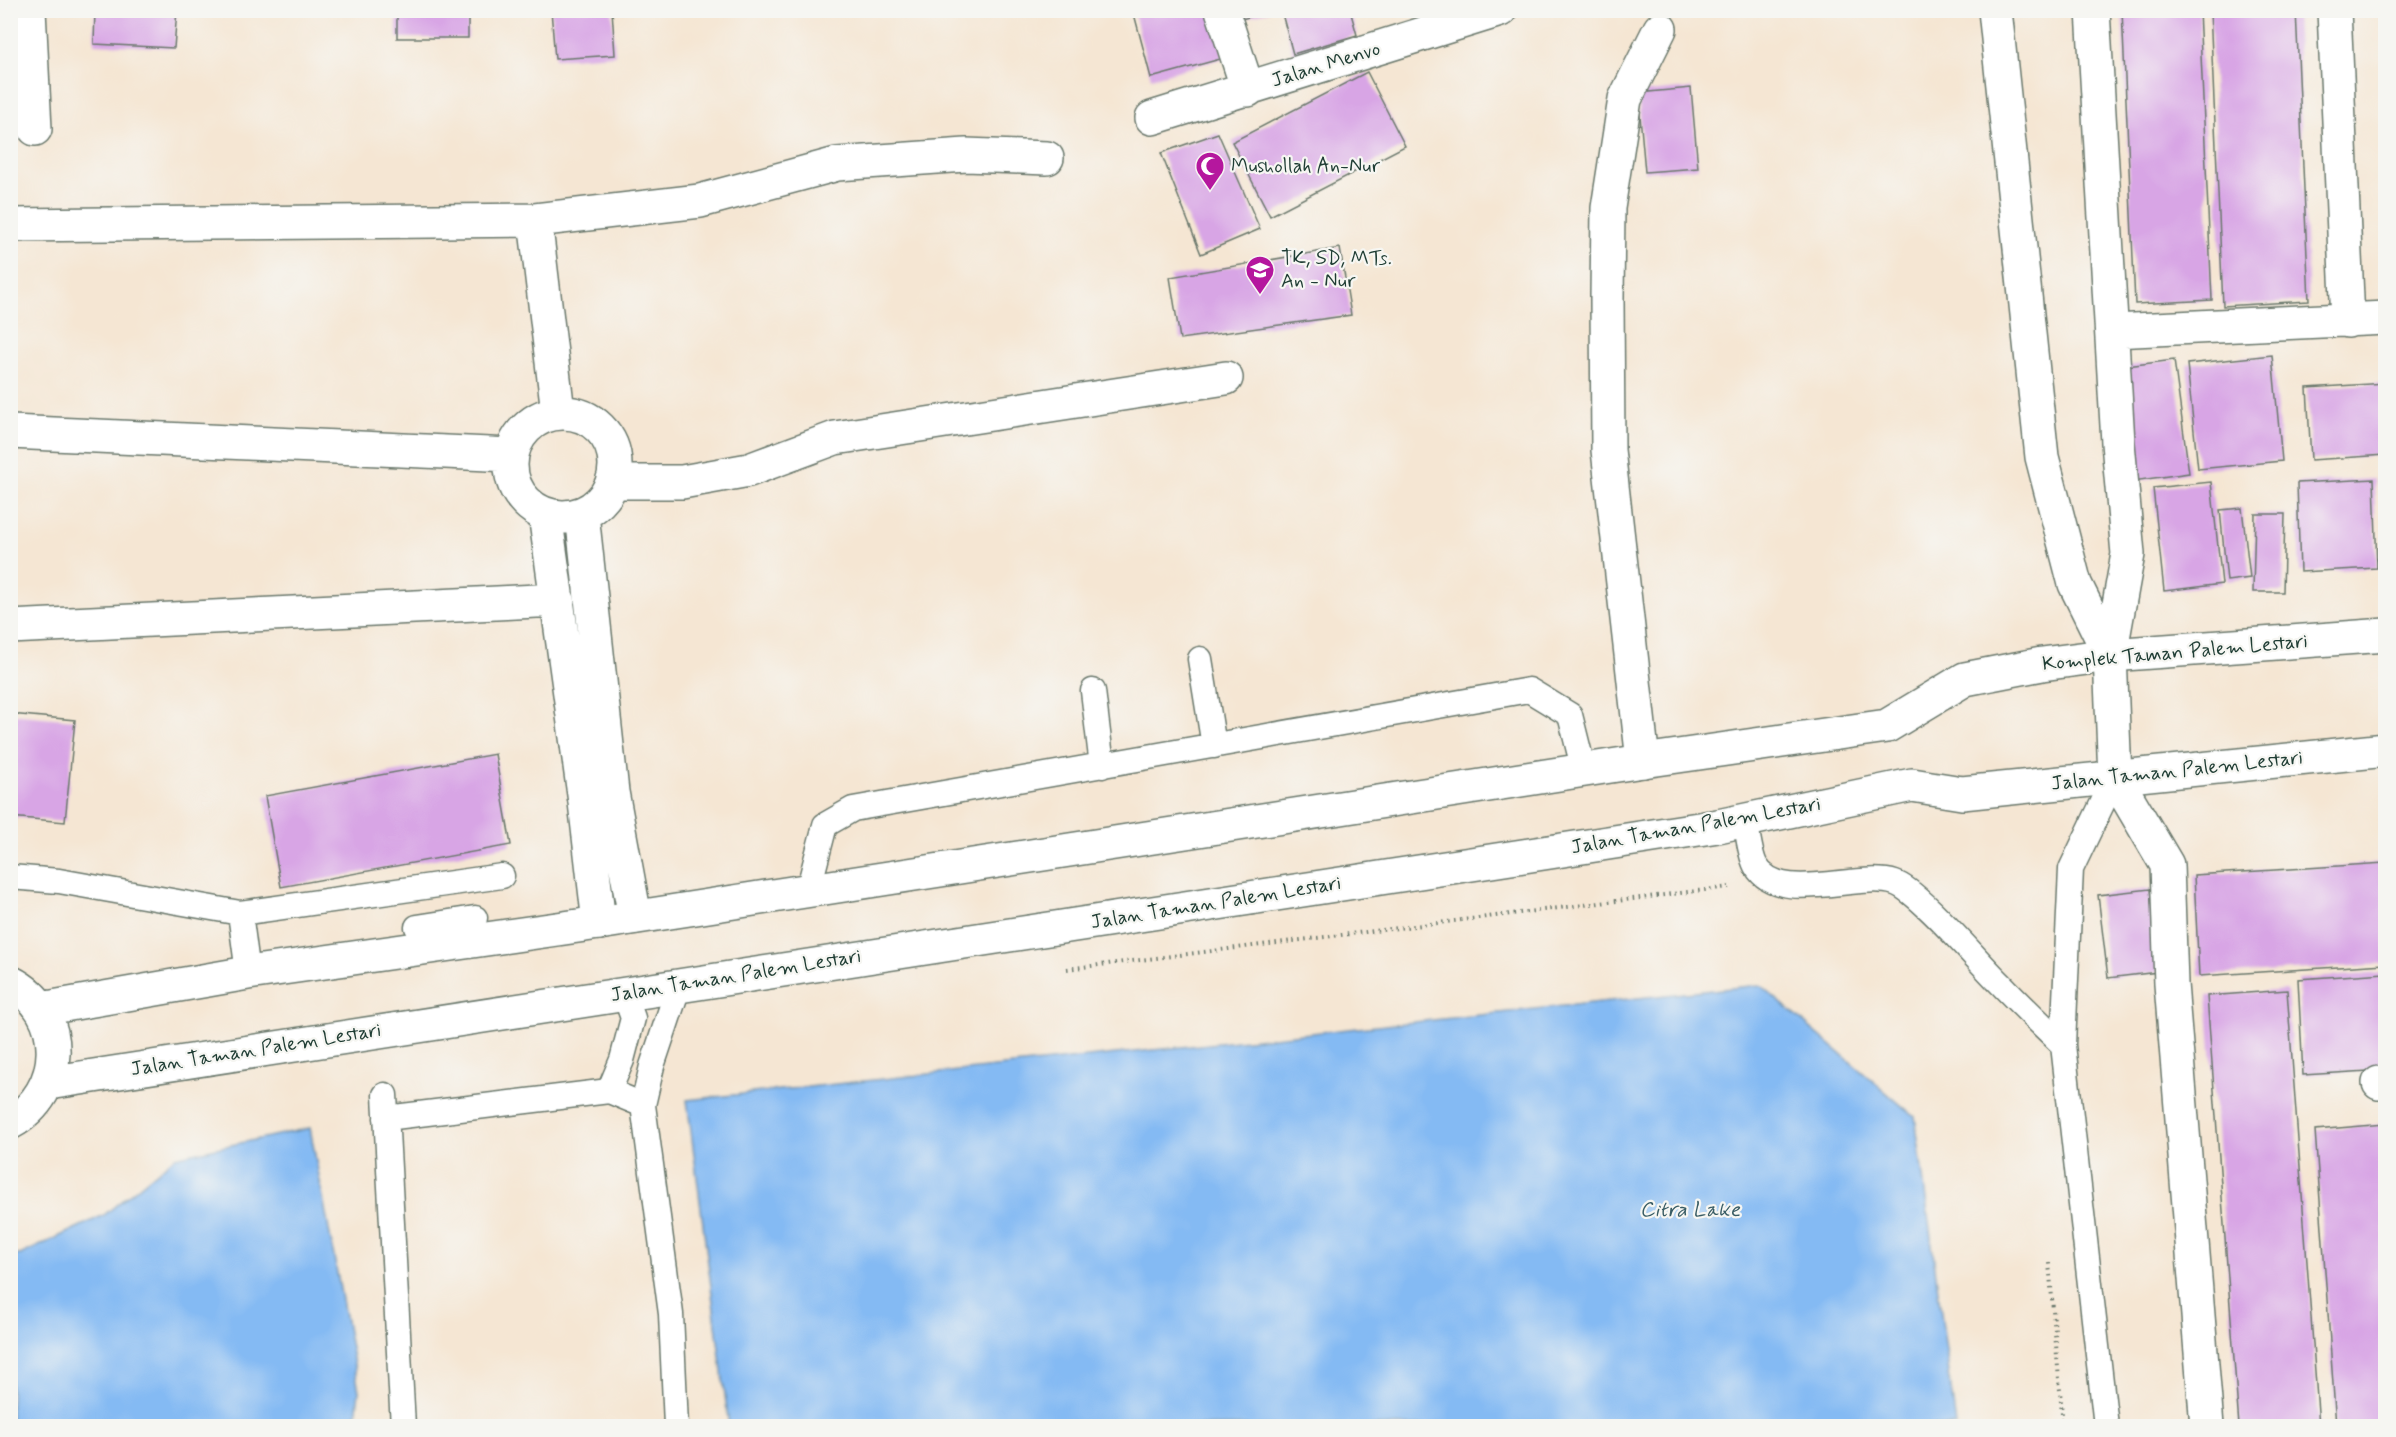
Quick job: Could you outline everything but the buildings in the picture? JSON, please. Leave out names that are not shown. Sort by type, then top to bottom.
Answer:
[{"type":"street","points":[[29,10],[35,129]]},
{"type":"street","points":[[1222,10],[1248,90]]},
{"type":"street","name":"Jalan Menvo","points":[[1152,118],[1500,10]]},
{"type":"street","points":[[1995,10],[2042,457],[2075,584],[2110,656]]},
{"type":"street","points":[[2093,10],[2118,443],[2128,554],[2110,656],[2115,777],[2167,864],[2171,984],[2207,1426]]},
{"type":"street","points":[[2334,10],[2348,321]]},
{"type":"street","points":[[41,1009],[248,973],[460,927],[599,923],[1643,761],[1608,450],[1608,208],[1625,99],[1660,29]]},
{"type":"street","points":[[10,225],[535,220],[700,201],[837,164],[966,155],[1047,158]]},
{"type":"street","points":[[535,220],[558,412]]},
{"type":"street","points":[[2113,331],[2385,318]]},
{"type":"street","points":[[613,482],[682,482],[749,470],[835,438],[1226,378]]},
{"type":"street","points":[[558,412],[583,416],[604,432],[615,455],[613,482],[606,495],[582,514],[557,517],[545,514],[529,505],[518,491],[511,473],[512,455],[520,435],[537,419],[558,412]]},
{"type":"street","points":[[10,432],[512,455]]},
{"type":"street","points":[[545,514],[599,923]]},
{"type":"street","points":[[582,514],[612,792],[635,917]]},
{"type":"street","points":[[10,627],[558,600]]},
{"type":"street","name":"Komplek Taman Palem Lestari","points":[[1643,761],[1887,726],[1965,679],[2042,664],[2110,656],[2385,635]]},
{"type":"street","name":"Jalan Taman Palem Lestari","points":[[48,1083],[1744,821],[1912,785],[1962,793],[2385,750]]},
{"type":"street","points":[[10,982],[23,988],[41,1009],[52,1033],[54,1058],[48,1083],[38,1101],[21,1118],[10,1123]]},
{"type":"lane","points":[[1200,659],[1214,746]]},
{"type":"lane","points":[[808,891],[825,825],[852,809],[1529,690],[1570,715],[1584,771]]},
{"type":"lane","points":[[1093,691],[1102,766]]},
{"type":"lane","points":[[2106,1426],[2063,1045],[2072,869],[2115,777]]},
{"type":"lane","points":[[1744,821],[1756,866],[1772,881],[1791,886],[1880,880],[1898,883],[1924,904],[2001,985],[2063,1045]]},
{"type":"lane","points":[[10,877],[59,880],[240,913],[502,876]]},
{"type":"lane","points":[[240,913],[248,973]]},
{"type":"lane","points":[[417,927],[460,927]]},
{"type":"lane","points":[[676,1426],[671,1314],[643,1105],[652,1066],[679,985]]},
{"type":"lane","points":[[609,1091],[622,1060],[633,1018],[624,993]]},
{"type":"lane","points":[[403,1426],[385,1106],[609,1091],[643,1105]]},
{"type":"path","points":[[1059,970],[1772,881]]},
{"type":"water","name":"Citra Lake","points":[[1760,985],[1915,1117],[1956,1426],[729,1426],[687,1100]]},
{"type":"water","points":[[310,1128],[359,1391],[355,1426],[11,1426],[11,1255],[20,1255],[104,1215],[175,1157]]},
{"type":"place","name":"Mushollah An-Nur","points":[[1210,192]]},
{"type":"place","name":"TK, SD, MTs. An - Nur","points":[[1260,296]]}]
